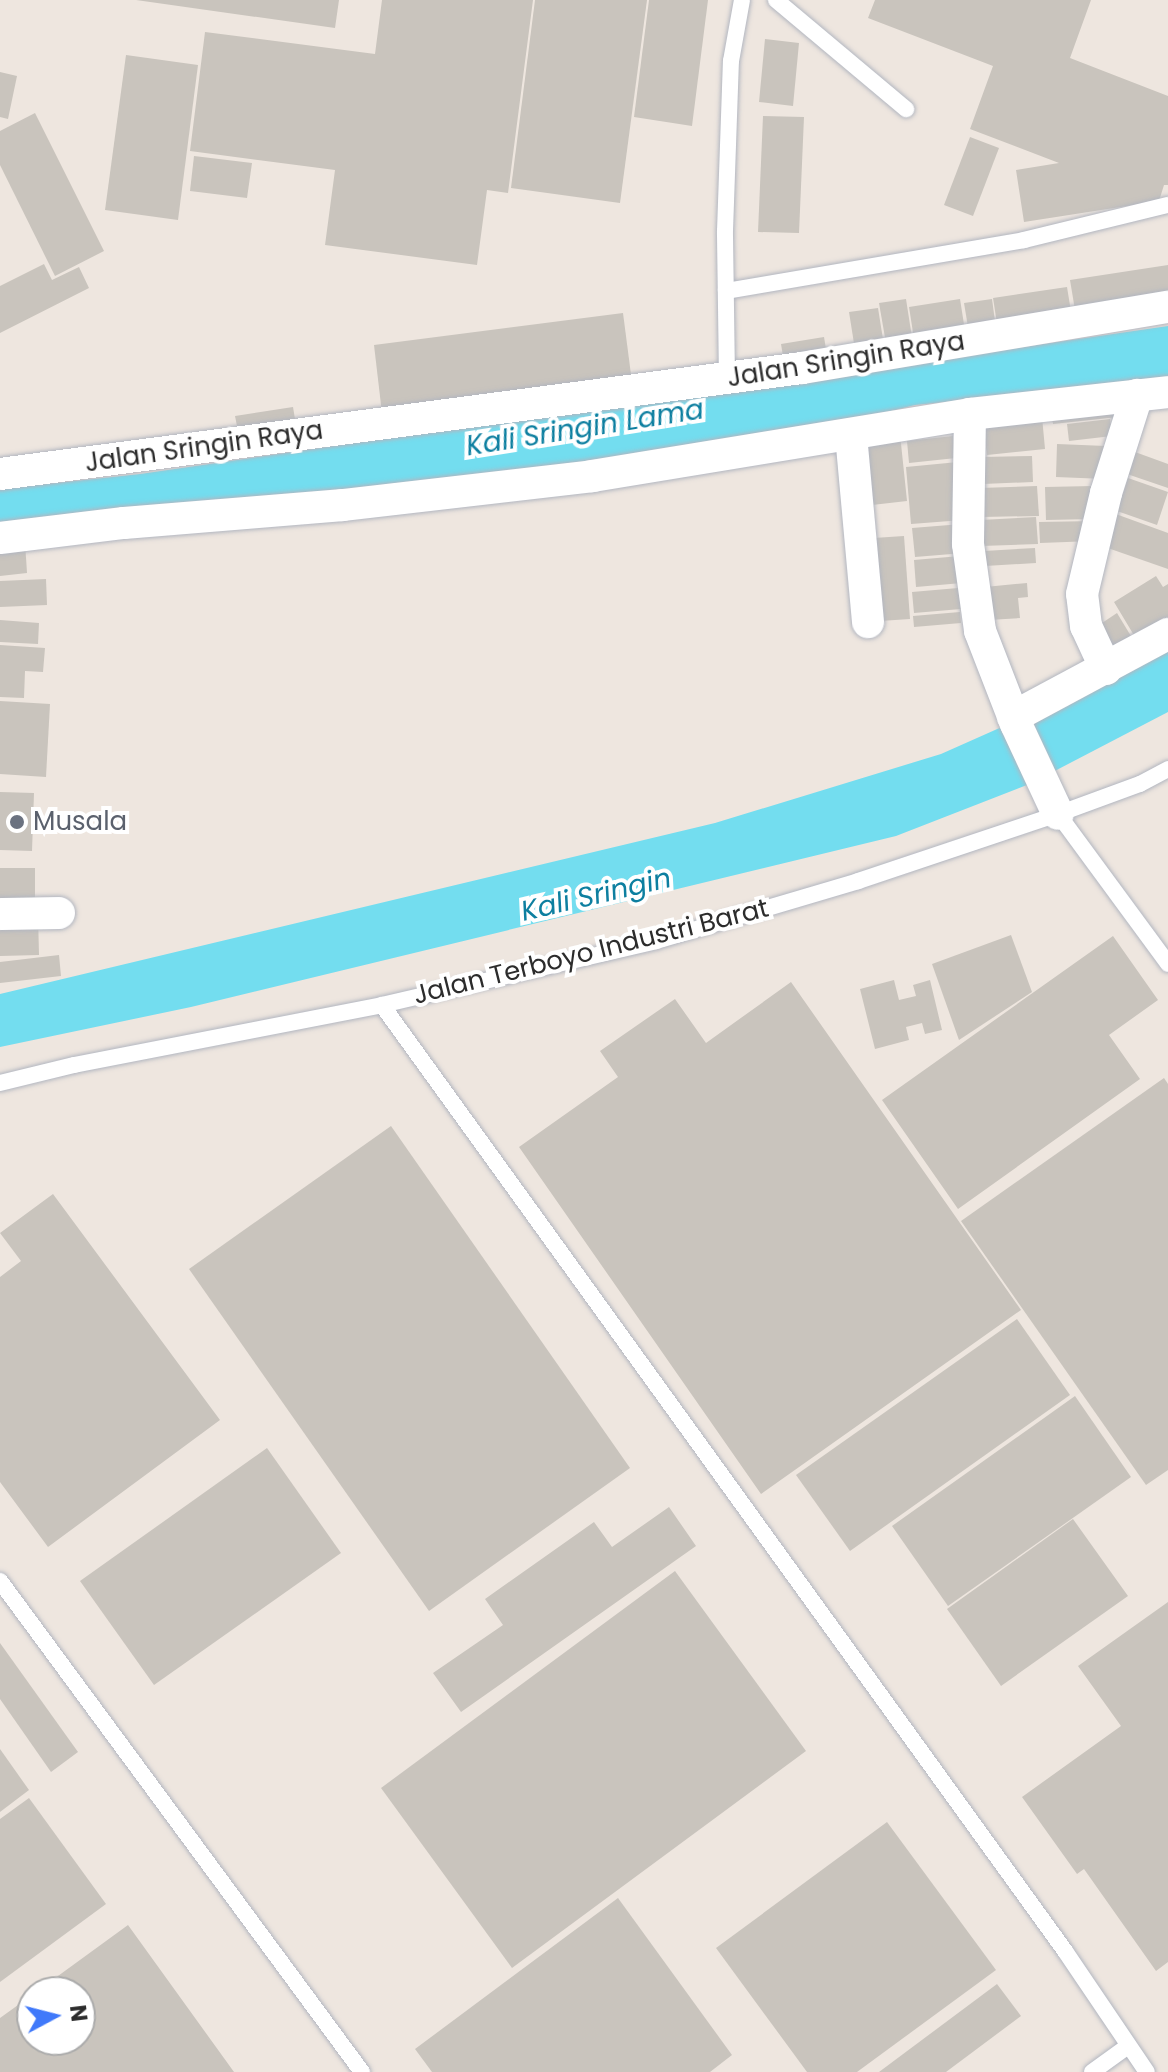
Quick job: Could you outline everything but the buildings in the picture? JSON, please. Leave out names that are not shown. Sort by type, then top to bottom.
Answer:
[{"type":"street","name":"Jalan Sringin Raya","points":[[0,474],[727,379],[1168,307]]},
{"type":"street","points":[[0,538],[124,523],[343,505],[592,476],[970,414],[1153,393]]},
{"type":"street","points":[[1106,669],[1086,626],[1082,594],[1106,493],[1153,393]]},
{"type":"street","points":[[970,414],[968,544],[972,594],[980,631],[1014,720],[1052,803]]},
{"type":"street","points":[[851,435],[868,622]]},
{"type":"street","points":[[1014,720],[1168,634]]},
{"type":"street","points":[[0,914],[59,913]]},
{"type":"lane","points":[[727,379],[731,61],[742,0]]},
{"type":"lane","points":[[776,0],[906,109]]},
{"type":"lane","points":[[726,291],[1024,240],[1168,205]]},
{"type":"lane","name":"Jalan Terboyo Industri Barat","points":[[0,1083],[74,1065],[382,1005],[656,941],[858,881],[1052,803],[1140,784],[1168,769]]},
{"type":"lane","points":[[1052,803],[1168,964]]},
{"type":"lane","points":[[382,1005],[1065,1951],[1147,2072]]},
{"type":"lane","points":[[0,1581],[362,2072]]},
{"type":"lane","points":[[1092,2072],[1128,2046]]},
{"type":"water","name":"Kali Sringin Lama","points":[[1168,326],[1168,380],[915,405],[807,432],[473,484],[0,523],[0,489],[140,474]]},
{"type":"water","points":[[1168,647],[1168,712],[1047,775],[1023,718]]},
{"type":"water","name":"Kali Sringin","points":[[1004,726],[1032,783],[896,836],[191,1007],[0,1047],[0,994],[715,823],[941,754]]},
{"type":"place","name":"Musala","points":[[17,822]]}]
